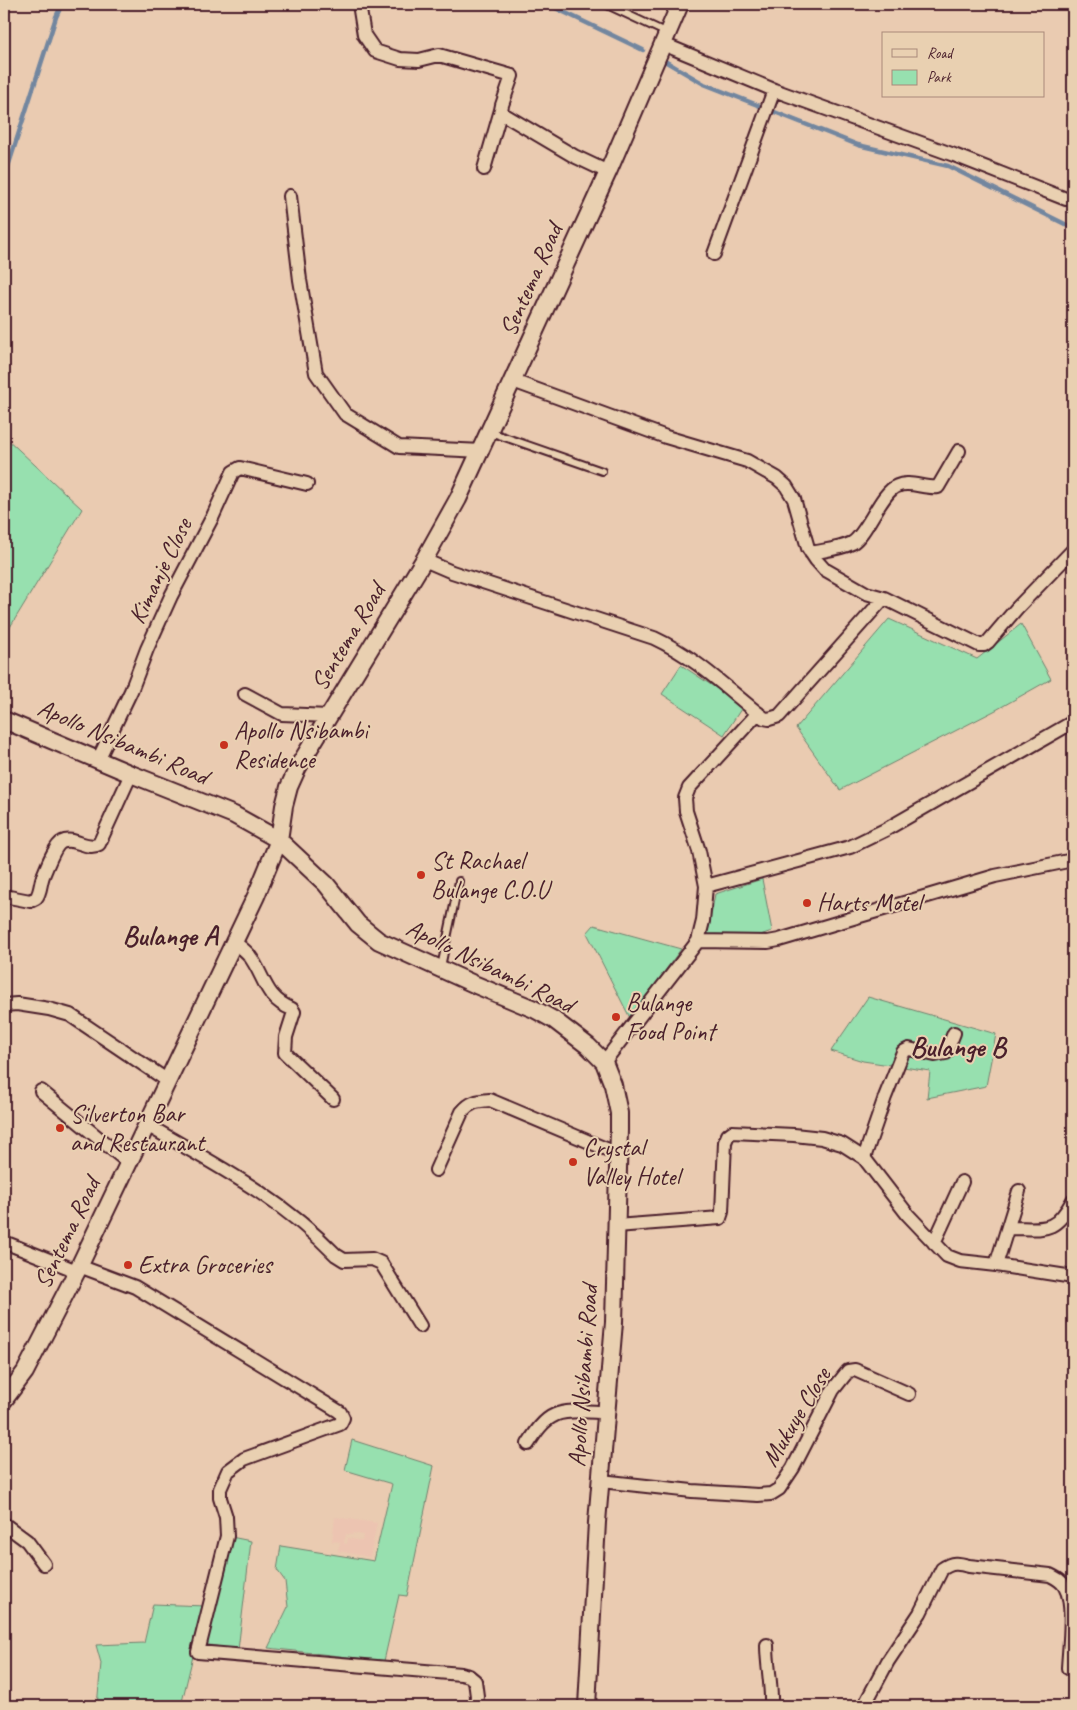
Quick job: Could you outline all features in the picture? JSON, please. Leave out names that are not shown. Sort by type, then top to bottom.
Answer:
[{"type":"main road","name":"Sentema Road","points":[[4,1400],[25,1372],[78,1268],[256,896],[279,840],[284,806],[289,787],[298,767],[424,560],[458,499],[482,450],[608,172],[680,4]]},
{"type":"main road","name":"Apollo Nsibambi Road","points":[[4,720],[234,815],[279,840],[326,884],[358,924],[379,940],[476,985],[534,1009],[554,1020],[588,1046],[604,1062],[609,1072],[616,1099],[619,1122],[614,1322],[589,1641],[587,1706]]},
{"type":"street","points":[[359,4],[364,35],[375,52],[400,59],[419,60],[439,55],[512,76],[484,169]]},
{"type":"street","points":[[666,39],[774,90],[954,155],[1066,199]]},
{"type":"street","points":[[714,254],[774,90]]},
{"type":"street","points":[[501,110],[506,116],[559,147],[608,172]]},
{"type":"street","points":[[290,196],[300,280],[316,373],[345,414],[398,446],[482,450]]},
{"type":"street","points":[[513,381],[666,437],[747,461],[777,478],[786,486],[794,499],[799,521],[811,553],[824,569],[866,593],[884,598],[976,643],[984,645],[1073,550]]},
{"type":"street","points":[[811,553],[840,547],[859,538],[894,487],[906,484],[930,488],[938,487],[959,451]]},
{"type":"street","name":"Kimanje Close","points":[[98,760],[131,691],[170,596],[213,516],[233,472],[240,468],[307,484]]},
{"type":"street","points":[[424,560],[452,572],[654,638],[676,648],[726,684],[758,713],[769,719],[779,716],[884,598]]},
{"type":"street","points":[[244,694],[282,714],[329,716]]},
{"type":"street","points":[[604,1062],[698,941],[703,921],[706,886],[699,851],[686,811],[685,798],[689,788],[720,752],[758,713]]},
{"type":"street","points":[[706,886],[850,847],[884,830],[1073,722]]},
{"type":"street","points":[[4,896],[30,901],[36,898],[53,854],[58,844],[63,841],[73,841],[91,846],[99,844],[131,774]]},
{"type":"street","points":[[698,941],[768,942],[780,940],[995,876],[1073,860]]},
{"type":"street","points":[[234,942],[248,954],[271,995],[282,1005],[292,1009],[294,1012],[286,1037],[285,1053],[333,1099]]},
{"type":"street","points":[[4,1005],[17,1004],[49,1009],[70,1015],[168,1081]]},
{"type":"street","points":[[864,1158],[885,1097],[904,1052],[909,1050],[934,1055],[946,1053],[954,1033]]},
{"type":"street","points":[[41,1091],[129,1163]]},
{"type":"street","points":[[436,1170],[462,1112],[468,1105],[478,1101],[490,1100],[618,1154]]},
{"type":"street","points":[[147,1125],[249,1184],[292,1214],[336,1255],[344,1260],[372,1259],[381,1263],[420,1326]]},
{"type":"street","points":[[616,1226],[720,1218],[722,1212],[725,1142],[728,1135],[732,1132],[786,1134],[822,1138],[842,1144],[864,1158],[908,1214],[947,1256],[960,1260],[1073,1277]]},
{"type":"street","points":[[934,1243],[962,1182]]},
{"type":"street","points":[[996,1265],[1019,1191]]},
{"type":"street","points":[[1008,1228],[1040,1228],[1054,1225],[1064,1216],[1073,1200]]},
{"type":"street","points":[[4,1242],[135,1287],[340,1412],[343,1418],[340,1424],[244,1459],[228,1472],[220,1489],[220,1498],[226,1517],[227,1536],[198,1652],[461,1674],[469,1676],[475,1681],[476,1706]]},
{"type":"street","name":"Mukuye Close","points":[[601,1481],[692,1491],[771,1494],[778,1489],[793,1468],[833,1390],[848,1371],[855,1370],[909,1394]]},
{"type":"street","points":[[528,1444],[538,1429],[555,1414],[606,1412]]},
{"type":"street","points":[[4,1524],[27,1541],[44,1564]]},
{"type":"street","points":[[864,1706],[888,1662],[920,1613],[942,1568],[949,1564],[958,1563],[969,1566],[1050,1575],[1059,1579],[1067,1590],[1071,1610],[1068,1668]]},
{"type":"street","points":[[767,1645],[767,1669],[772,1690],[771,1706]]},
{"type":"lane","points":[[605,4],[666,39]]},
{"type":"lane","points":[[490,432],[602,471]]},
{"type":"lane","points":[[441,968],[459,881]]},
{"type":"shaded area","points":[[335,1517],[377,1523],[370,1557],[338,1551],[340,1542],[332,1541]],"holes":[[[346,1534],[363,1535],[362,1541],[348,1538],[347,1544],[344,1543]]]},
{"type":"green space","points":[[4,436],[82,509],[4,637]]},
{"type":"green space","points":[[889,619],[977,659],[1021,624],[1051,679],[996,710],[840,790],[796,728]]},
{"type":"green space","points":[[681,665],[743,706],[724,735],[662,694]]},
{"type":"green space","points":[[762,879],[772,931],[757,936],[707,938],[715,894]]},
{"type":"green space","points":[[594,925],[681,949],[630,1018],[587,933]]},
{"type":"green space","points":[[868,997],[996,1034],[986,1086],[927,1098],[930,1071],[863,1061],[831,1051]]},
{"type":"green space","points":[[352,1440],[434,1466],[407,1596],[399,1595],[384,1661],[268,1648],[288,1607],[285,1581],[277,1570],[281,1546],[374,1561],[392,1484],[345,1470]]},
{"type":"green space","points":[[231,1537],[251,1541],[238,1650],[204,1644]]},
{"type":"green space","points":[[153,1604],[205,1606],[181,1706],[97,1706],[101,1663],[96,1645],[144,1643]]},
{"type":"waterway","points":[[4,179],[56,17],[62,4]]},
{"type":"waterway","points":[[547,4],[643,50]]},
{"type":"waterway","points":[[663,60],[704,84],[760,106]]},
{"type":"waterway","points":[[772,111],[858,145],[948,166],[1073,228]]},
{"type":"place","name":"Apollo Nsibambi Residence","points":[[224,745]]},
{"type":"place","name":"St Rachael Bulange C.O.U","points":[[421,875]]},
{"type":"place","name":"Harts Motel","points":[[807,903]]},
{"type":"place","name":"Bulange Food Point","points":[[616,1017]]},
{"type":"place","name":"Silverton Bar and Restaurant","points":[[60,1128]]},
{"type":"place","name":"Crystal Valley Hotel","points":[[573,1162]]},
{"type":"place","name":"Extra Groceries","points":[[128,1265]]},
{"type":"district","name":"Bulange A","points":[[170,935]]},
{"type":"district","name":"Bulange B","points":[[958,1046]]}]
